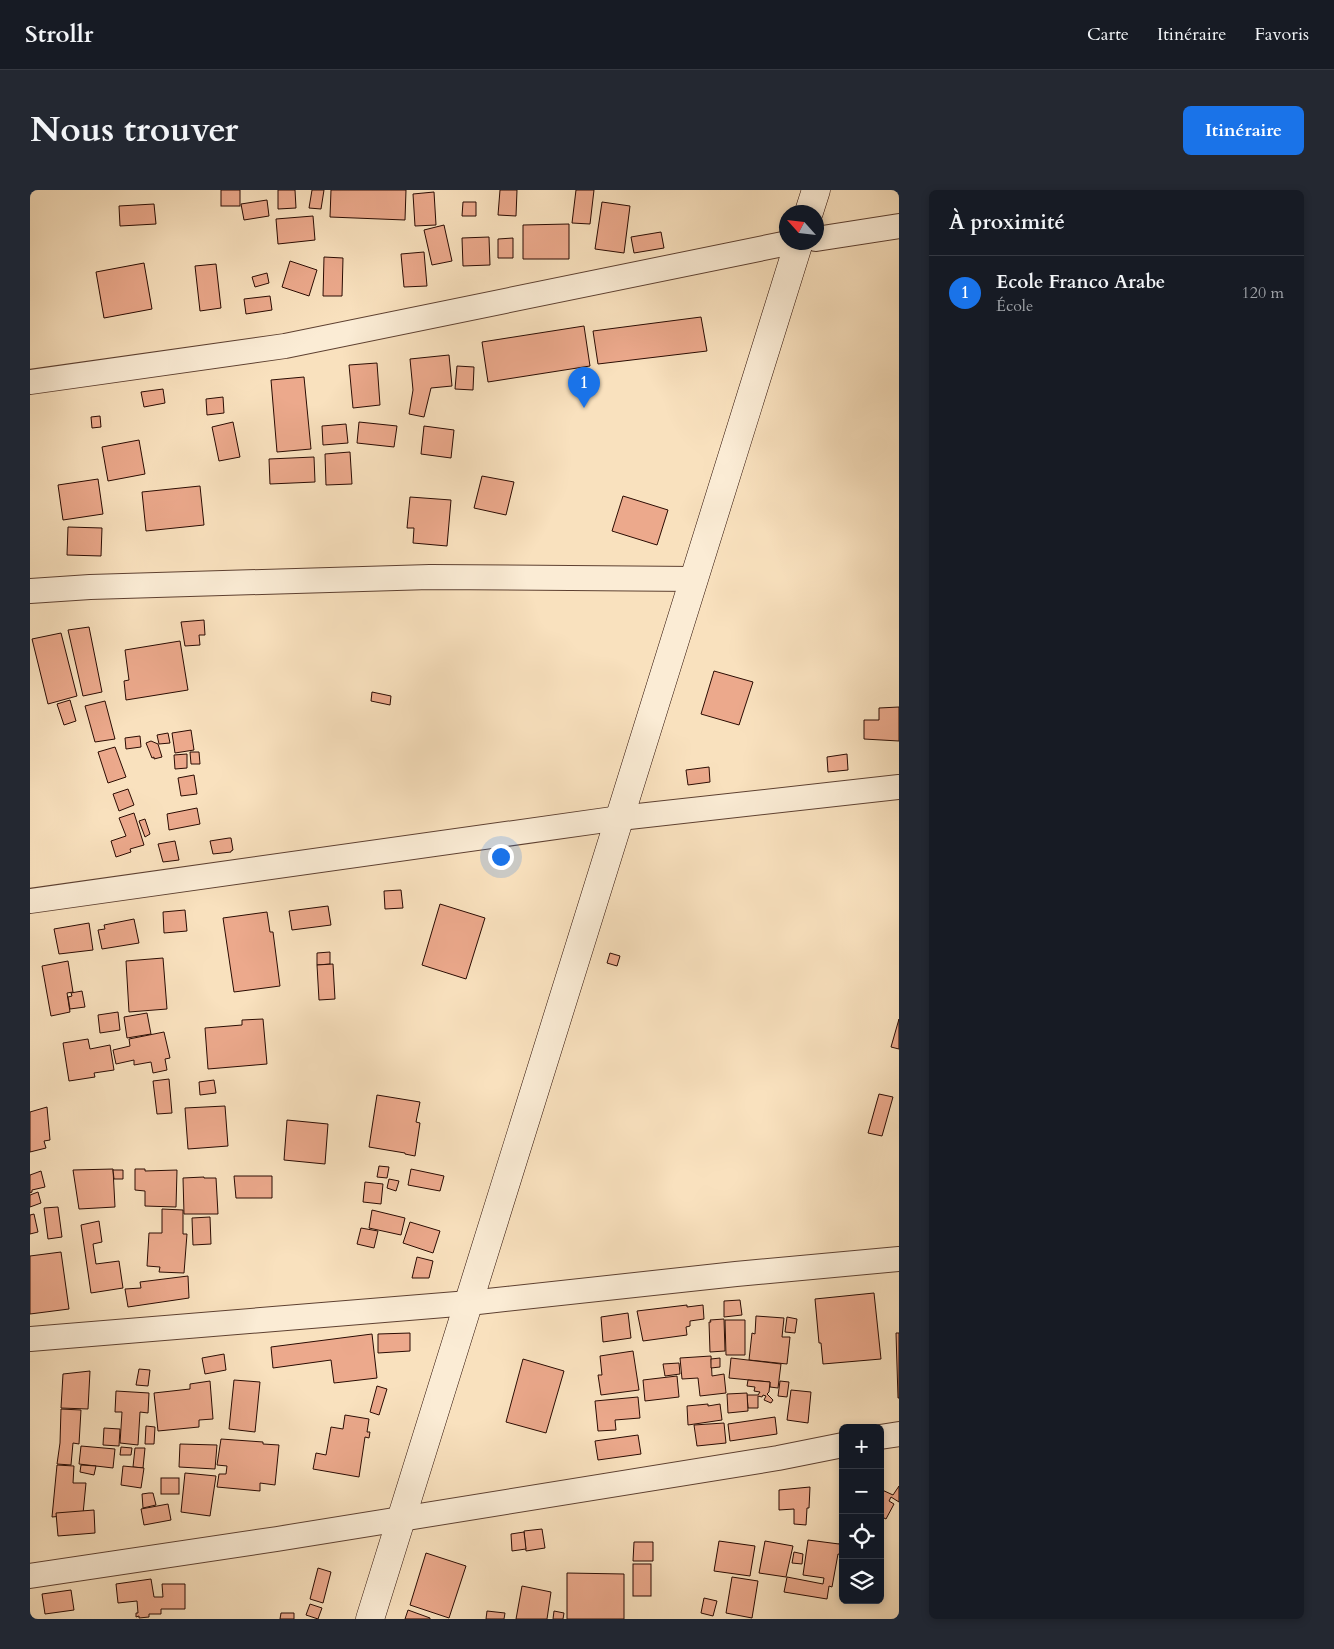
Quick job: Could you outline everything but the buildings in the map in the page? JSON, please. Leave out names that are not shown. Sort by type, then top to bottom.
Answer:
[{"type":"street","points":[[811,205],[816,190]]},
{"type":"street","points":[[824,238],[899,226]]},
{"type":"street","points":[[30,382],[286,346],[779,245]]},
{"type":"street","points":[[370,1619],[797,250]]},
{"type":"street","points":[[30,591],[90,587],[430,577],[694,579]]},
{"type":"street","points":[[30,901],[620,818],[899,787]]},
{"type":"street","points":[[30,1339],[469,1303],[736,1274],[899,1260]]},
{"type":"street","points":[[884,1437],[899,1434]]},
{"type":"street","points":[[30,1576],[277,1539],[778,1458],[839,1446]]},
{"type":"place","name":"Ecole Franco Arabe","points":[[584,408]]}]
